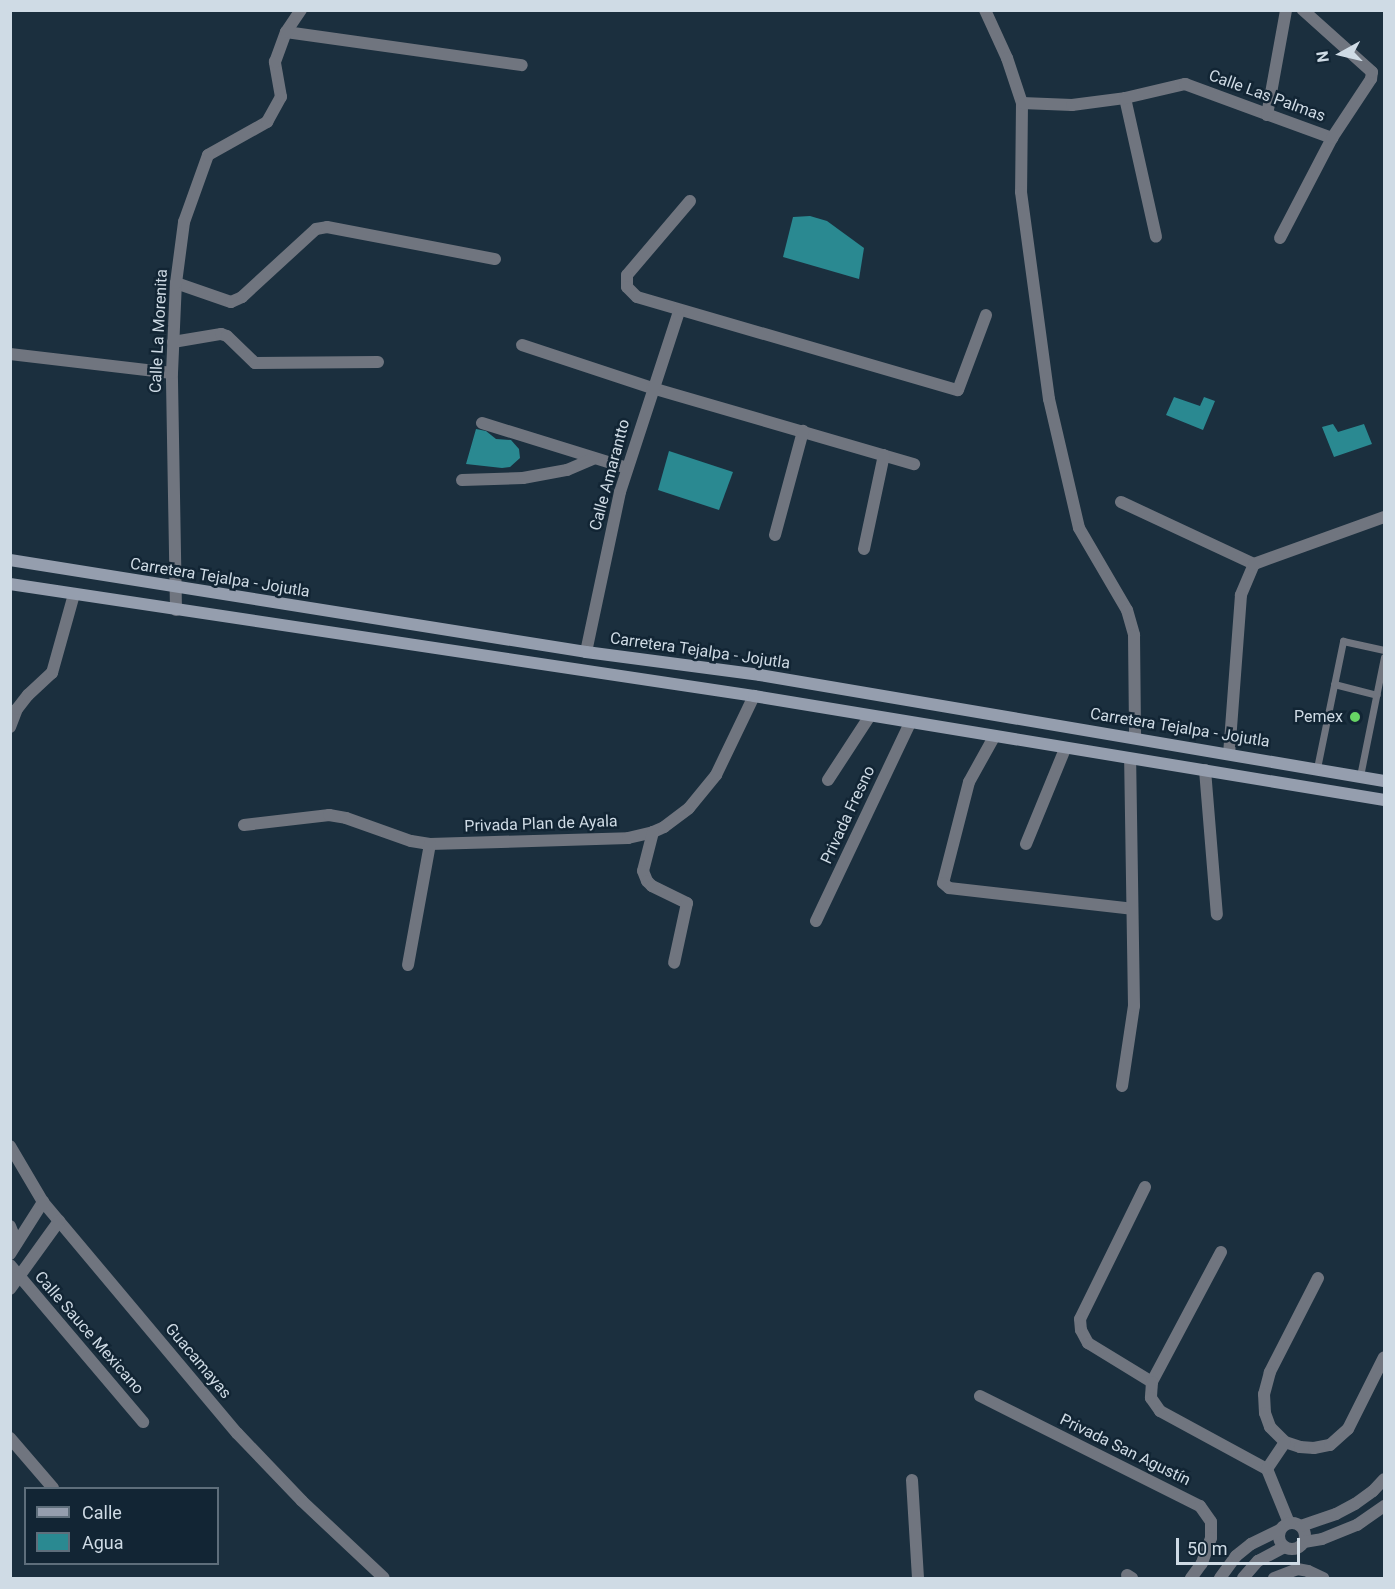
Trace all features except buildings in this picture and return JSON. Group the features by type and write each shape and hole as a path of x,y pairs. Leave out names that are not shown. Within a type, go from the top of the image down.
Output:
{"main road":[{"name":"Carretera Tejalpa - Jojutla","path":"10,560 586,652 760,675 1384,781"},
{"path":"10,584 754,696 869,717 1384,800"},
{"path":"887,719 891,697"}],"street":[{"path":"301,10 286,32 522,65"},
{"path":"985,10 1007,58 1022,103 1021,192 1049,399 1079,528 1127,610 1134,635 1135,738"},
{"path":"1267,115 1286,10"},
{"name":"Calle Las Palmas","path":"1022,103 1072,105 1125,98 1185,84 1332,138 1371,79 1372,72 1303,10"},
{"name":"Calle La Morenita","path":"176,610 172,373 176,283 184,222 208,155 267,122 281,97 275,62 286,32"},
{"path":"1125,98 1156,237"},
{"path":"1280,238 1332,138"},
{"path":"690,201 627,274 627,287 637,297 958,390 986,315"},
{"path":"176,283 231,302 242,297 316,229 327,227 495,260"},
{"name":"Calle Amarantto","path":"586,652 620,492 652,388 679,311"},
{"path":"173,342 221,334 227,336 255,363 378,362"},
{"path":"522,345 652,388 914,464"},
{"path":"10,354 172,373"},
{"path":"482,423 627,468"},
{"path":"775,535 803,431"},
{"path":"864,549 884,455"},
{"path":"462,480 524,478 567,470 593,459"},
{"path":"1121,502 1254,564 1384,517"},
{"path":"1229,754 1241,594 1254,564"},
{"path":"10,727 17,709 28,695 52,673 74,594"},
{"name":"Privada Plan de Ayala","path":"244,825 329,815 346,818 411,841 430,844 628,838 652,832 664,827 689,808 716,775 754,696"},
{"path":"828,780 869,717"},
{"name":"Privada Fresno","path":"816,921 910,723"},
{"path":"994,737 969,782 943,883 949,888 1132,909"},
{"path":"1026,844 1065,749"},
{"path":"1122,1086 1134,1006 1130,759"},
{"path":"1205,770 1216,915"},
{"path":"652,832 643,871 647,881 652,886 687,903 674,963"},
{"path":"408,965 430,844"},
{"name":"Guacamayas","path":"10,1146 43,1202 237,1434 302,1501 384,1578"},
{"path":"1145,1188 1080,1319 1081,1330 1088,1343 1152,1382"},
{"path":"14,1249 43,1202"},
{"path":"10,1289 59,1221"},
{"path":"10,1226 14,1249"},
{"path":"1221,1252 1152,1382 1151,1398 1160,1411 1267,1469 1290,1526 1305,1533 1304,1542"},
{"name":"Calle Sauce Mexicano","path":"10,1265 143,1422"},
{"path":"1318,1278 1270,1372 1264,1394 1265,1413 1270,1427 1285,1442 1314,1448 1330,1445 1348,1429 1384,1357"},
{"name":"Privada San Agustín","path":"980,1396 1200,1506 1211,1522 1210,1538 1202,1563 1191,1578"},
{"path":"10,1438 52,1487"},
{"path":"1267,1469 1285,1442"},
{"path":"1202,1563 1221,1578 1236,1556 1251,1544 1290,1526 1336,1514 1374,1491 1384,1479"},
{"path":"912,1480 918,1578"},
{"path":"1290,1526 1279,1539 1284,1547 1293,1550 1304,1542 1322,1539 1357,1525 1384,1506"},
{"path":"1243,1578 1258,1561 1284,1547"},
{"path":"1274,1578 1297,1569 1323,1578"}],"lane":[{"path":"1317,768 1343,641 1384,650"},
{"path":"1360,776 1384,657"},
{"path":"1334,684 1377,695"}],"water":[{"path":"810,216 827,221 864,248 859,279 783,257 793,217"},
{"path":"1174,397 1200,406 1204,397 1215,401 1203,430 1166,415"},
{"path":"1333,424 1338,432 1364,424 1372,444 1334,457 1322,427"},
{"path":"476,429 486,431 496,439 511,440 519,449 520,458 510,467 502,468 466,464"},
{"path":"669,451 733,472 719,510 658,490"}],"place":[{"name":"Pemex","path":"1355,717"}]}
